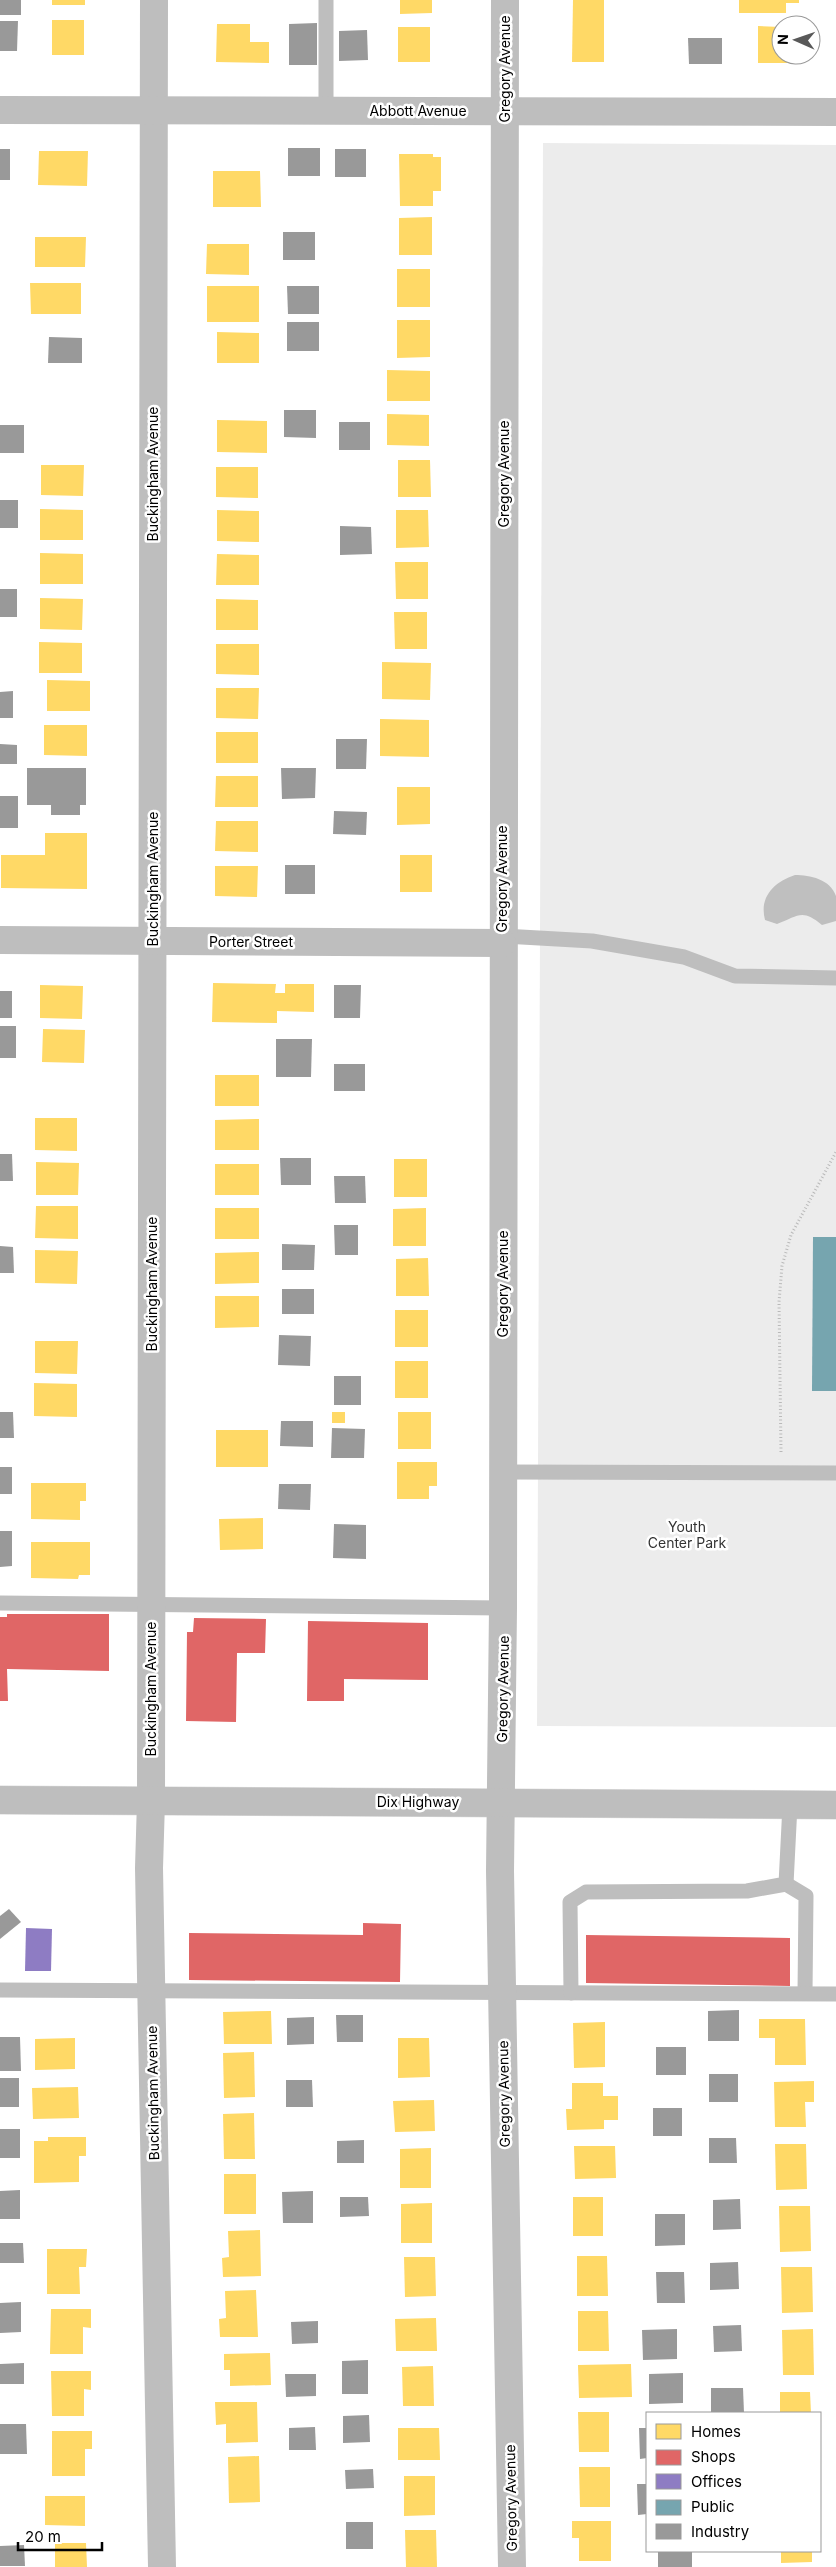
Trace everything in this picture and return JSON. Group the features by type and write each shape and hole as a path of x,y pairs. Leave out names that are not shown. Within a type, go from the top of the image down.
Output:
{"street":[{"name":"Buckingham Avenue","path":"154,0 152,1605 149,1868 162,2567"},
{"name":"Gregory Avenue","path":"505,0 502,939 502,1992 512,2567"},
{"name":"Abbott Avenue","path":"0,110 836,112"},
{"name":"Porter Street","path":"0,940 502,939"},
{"name":"Dix Highway","path":"0,1800 836,1806"}],"lane":[{"path":"326,0 326,111"},
{"path":"502,939 592,941 684,957 736,976 836,978"},
{"path":"503,1472 836,1473"},
{"path":"0,1603 503,1608"},
{"path":"786,1884 790,1805"},
{"path":"571,1992 570,1902 586,1892 748,1891 786,1884 806,1896 805,1994"},
{"path":"0,1990 836,1994"}],"path":[{"path":"782,1473 779,1302 782,1266 791,1235 836,1152"}],"green space":[{"name":"Youth Center Park","path":"543,143 836,145 836,1727 537,1726"}],"shaded area":[{"path":"795,875 819,879 833,890 836,896 836,921 822,925 805,915 795,916 777,924 765,920 764,904 770,892 775,886"}],"building: Homes":[{"path":"52,0 85,0 85,5 52,5"},
{"path":"400,0 432,0 432,13 400,14"},
{"path":"573,0 604,0 604,62 572,62"},
{"path":"739,0 799,0 799,3 786,3 786,13 739,13"},
{"path":"52,20 84,20 84,55 52,55"},
{"path":"217,24 250,24 250,42 269,42 269,63 216,62"},
{"path":"758,26 771,27 771,63 758,63"},
{"path":"398,27 430,27 430,62 398,62"},
{"path":"39,151 88,151 87,186 38,185"},
{"path":"399,154 433,154 433,157 441,157 441,191 433,191 433,206 400,206"},
{"path":"213,171 260,171 261,207 213,207"},
{"path":"432,217 432,255 399,255 399,218"},
{"path":"35,237 86,237 85,267 35,267"},
{"path":"207,244 249,244 249,275 206,274"},
{"path":"397,269 430,269 430,307 397,307"},
{"path":"30,283 81,283 81,314 31,314"},
{"path":"207,286 259,286 259,322 207,322"},
{"path":"397,320 430,320 430,357 397,358"},
{"path":"217,332 259,333 259,363 217,363"},
{"path":"387,370 430,371 430,401 387,401"},
{"path":"387,414 429,415 429,446 387,445"},
{"path":"217,420 267,421 267,453 217,452"},
{"path":"398,460 430,460 431,497 398,497"},
{"path":"41,465 84,465 83,496 41,495"},
{"path":"216,467 258,467 258,498 216,497"},
{"path":"40,509 83,510 83,540 40,540"},
{"path":"217,510 259,511 259,542 217,541"},
{"path":"396,510 428,510 429,547 396,548"},
{"path":"40,553 83,554 83,584 40,584"},
{"path":"217,554 259,555 259,585 216,585"},
{"path":"395,562 428,562 428,599 396,599"},
{"path":"40,598 83,599 82,630 40,629"},
{"path":"216,599 258,600 258,630 216,630"},
{"path":"394,612 427,612 427,649 395,649"},
{"path":"39,642 82,643 82,673 39,673"},
{"path":"216,644 259,644 259,675 216,674"},
{"path":"382,662 431,663 430,700 382,699"},
{"path":"47,680 90,681 90,711 47,711"},
{"path":"216,688 259,688 258,719 216,718"},
{"path":"380,719 429,720 429,757 380,756"},
{"path":"44,725 87,725 87,756 44,755"},
{"path":"216,732 258,732 258,763 216,763"},
{"path":"216,776 258,776 258,807 215,807"},
{"path":"397,787 430,787 430,824 397,825"},
{"path":"216,821 258,821 258,852 215,851"},
{"path":"45,833 87,833 87,889 1,888 1,855 45,855"},
{"path":"400,855 432,855 432,892 400,892"},
{"path":"215,866 258,866 257,897 215,896"},
{"path":"213,983 276,984 275,993 285,993 285,984 314,984 314,1012 277,1011 277,1023 212,1022"},
{"path":"40,985 83,986 82,1019 40,1018"},
{"path":"43,1029 85,1030 84,1063 42,1062"},
{"path":"215,1075 259,1075 259,1106 215,1106"},
{"path":"35,1118 77,1118 77,1151 35,1150"},
{"path":"259,1119 259,1150 215,1150 215,1120"},
{"path":"394,1159 427,1159 427,1197 394,1197"},
{"path":"36,1162 79,1163 78,1195 36,1195"},
{"path":"215,1164 259,1164 259,1195 215,1195"},
{"path":"36,1206 78,1206 78,1239 35,1238"},
{"path":"215,1208 259,1208 259,1239 215,1239"},
{"path":"426,1208 426,1246 393,1246 393,1209"},
{"path":"35,1250 78,1251 77,1284 35,1283"},
{"path":"259,1252 259,1283 215,1284 215,1253"},
{"path":"428,1258 429,1296 396,1296 396,1259"},
{"path":"215,1296 259,1296 259,1327 215,1328"},
{"path":"395,1310 428,1310 428,1347 395,1347"},
{"path":"35,1341 78,1341 77,1374 35,1373"},
{"path":"395,1361 428,1361 428,1398 395,1398"},
{"path":"34,1383 77,1384 77,1417 34,1416"},
{"path":"332,1412 345,1412 345,1423 332,1423"},
{"path":"398,1412 431,1412 431,1449 398,1449"},
{"path":"216,1430 268,1430 268,1467 216,1467"},
{"path":"397,1462 437,1462 437,1486 429,1486 429,1499 397,1499"},
{"path":"31,1483 86,1483 86,1501 80,1501 80,1520 31,1519"},
{"path":"263,1518 263,1549 220,1550 219,1519"},
{"path":"31,1542 90,1542 90,1575 79,1575 78,1579 31,1578"},
{"path":"271,2011 272,2044 224,2044 223,2012"},
{"path":"759,2019 805,2019 806,2065 775,2065 775,2038 759,2038"},
{"path":"605,2022 605,2067 574,2068 573,2023"},
{"path":"75,2038 75,2069 35,2070 35,2039"},
{"path":"398,2038 429,2038 430,2077 398,2078"},
{"path":"254,2052 255,2097 224,2098 223,2053"},
{"path":"814,2081 814,2102 805,2102 806,2127 775,2127 774,2082"},
{"path":"572,2083 603,2083 603,2096 618,2096 618,2120 604,2120 604,2129 567,2130 566,2109 572,2109"},
{"path":"78,2087 79,2118 33,2119 32,2088"},
{"path":"434,2100 435,2131 395,2132 393,2101"},
{"path":"254,2113 255,2159 224,2159 223,2114"},
{"path":"48,2137 86,2137 86,2156 79,2156 79,2182 34,2183 34,2141 48,2141"},
{"path":"775,2144 806,2144 807,2189 776,2190"},
{"path":"574,2146 615,2146 616,2178 575,2179"},
{"path":"431,2148 431,2188 400,2188 400,2149"},
{"path":"224,2174 256,2174 256,2214 224,2214"},
{"path":"573,2197 603,2197 603,2236 573,2236"},
{"path":"432,2203 432,2243 401,2243 401,2204"},
{"path":"779,2206 810,2206 811,2251 780,2252"},
{"path":"260,2230 261,2276 223,2277 222,2258 229,2257 228,2231"},
{"path":"47,2249 87,2249 86,2267 79,2267 80,2294 47,2294"},
{"path":"577,2256 607,2256 608,2296 577,2296"},
{"path":"404,2257 435,2257 436,2296 405,2297"},
{"path":"781,2267 812,2267 813,2312 782,2313"},
{"path":"256,2290 258,2337 220,2337 219,2319 226,2318 225,2291"},
{"path":"51,2309 91,2309 91,2328 83,2327 83,2354 50,2354"},
{"path":"578,2311 608,2311 609,2351 578,2351"},
{"path":"436,2318 437,2351 396,2351 395,2319"},
{"path":"813,2329 814,2375 783,2375 782,2330"},
{"path":"270,2353 271,2385 230,2386 230,2370 224,2370 224,2354"},
{"path":"631,2364 632,2397 579,2398 578,2365"},
{"path":"433,2366 434,2406 403,2406 402,2367"},
{"path":"51,2371 91,2371 91,2390 84,2389 84,2416 52,2416"},
{"path":"780,2392 810,2392 811,2412 780,2412"},
{"path":"215,2402 257,2402 258,2442 226,2443 226,2424 216,2425"},
{"path":"578,2412 609,2412 609,2452 579,2452"},
{"path":"398,2428 439,2428 440,2460 398,2460"},
{"path":"52,2431 92,2431 92,2449 85,2449 85,2476 52,2476"},
{"path":"259,2456 260,2502 229,2503 228,2457"},
{"path":"579,2467 610,2467 610,2507 580,2507"},
{"path":"404,2476 435,2476 435,2515 404,2516"},
{"path":"45,2496 85,2496 85,2526 45,2525"},
{"path":"572,2521 611,2521 611,2561 579,2561 579,2538 572,2538"},
{"path":"405,2530 436,2530 437,2567 406,2567"},
{"path":"55,2543 86,2543 87,2567 55,2567"},
{"path":"781,2552 812,2552 812,2562 781,2563"}],"building: Shops":[{"path":"7,1614 109,1614 109,1671 7,1669 8,1701 0,1701 0,1617 7,1617"},
{"path":"194,1618 266,1619 265,1653 237,1653 236,1722 186,1721 187,1632 193,1632"},
{"path":"308,1621 428,1623 428,1680 344,1679 344,1701 307,1701"},
{"path":"363,1923 401,1924 400,1982 189,1980 189,1933 363,1935"},
{"path":"586,1935 790,1938 790,1986 586,1983"}],"building: Offices":[{"path":"26,1928 52,1929 51,1971 25,1971"}],"building: Public":[{"path":"813,1237 836,1237 836,1391 812,1391"}],"building: Industry":[{"path":"0,0 21,0 21,15 0,15"},
{"path":"0,21 18,21 17,51 0,51"},
{"path":"317,23 317,65 289,65 289,24"},
{"path":"367,30 368,60 339,61 339,31"},
{"path":"688,38 722,38 722,64 689,64"},
{"path":"288,148 320,148 320,176 288,176"},
{"path":"0,149 10,149 10,180 0,180"},
{"path":"335,149 366,149 366,177 335,177"},
{"path":"283,232 315,232 315,260 283,260"},
{"path":"287,286 319,286 319,314 288,314"},
{"path":"287,322 319,322 319,351 287,351"},
{"path":"49,337 82,338 82,363 48,363"},
{"path":"284,410 316,410 316,438 284,437"},
{"path":"339,422 370,422 370,450 339,450"},
{"path":"0,425 24,425 24,453 0,453"},
{"path":"0,500 18,500 18,528 0,528"},
{"path":"340,526 371,527 372,554 340,555"},
{"path":"0,589 17,589 17,617 0,617"},
{"path":"13,691 13,718 0,718 0,692"},
{"path":"336,739 367,739 366,769 336,769"},
{"path":"0,744 17,745 17,764 0,764"},
{"path":"27,768 86,768 86,805 80,805 80,815 51,815 51,805 27,805"},
{"path":"281,768 316,768 315,798 282,799"},
{"path":"0,796 18,796 18,828 0,828"},
{"path":"334,811 367,812 366,835 333,834"},
{"path":"285,865 315,865 315,894 285,894"},
{"path":"334,985 361,985 360,1018 334,1018"},
{"path":"0,991 12,991 12,1018 0,1018"},
{"path":"0,1026 16,1026 16,1058 0,1058"},
{"path":"276,1039 312,1039 311,1077 276,1077"},
{"path":"334,1064 365,1064 365,1091 334,1091"},
{"path":"0,1154 12,1154 13,1181 0,1181"},
{"path":"280,1158 311,1158 311,1185 281,1185"},
{"path":"334,1176 365,1176 366,1203 335,1203"},
{"path":"334,1225 358,1225 358,1255 335,1255"},
{"path":"282,1244 315,1245 314,1270 282,1270"},
{"path":"0,1246 13,1247 14,1273 0,1273"},
{"path":"282,1289 314,1289 314,1314 282,1314"},
{"path":"279,1335 311,1336 310,1366 278,1365"},
{"path":"334,1376 361,1376 361,1405 334,1405"},
{"path":"0,1412 13,1412 14,1438 0,1438"},
{"path":"281,1421 313,1421 313,1447 280,1446"},
{"path":"332,1428 365,1429 364,1458 331,1458"},
{"path":"0,1467 12,1467 12,1494 0,1494"},
{"path":"279,1484 311,1484 310,1510 278,1509"},
{"path":"334,1524 366,1525 366,1559 333,1558"},
{"path":"0,1531 12,1531 12,1566 0,1567"},
{"path":"9,1909 21,1922 0,1939 0,1916"},
{"path":"739,2010 739,2041 708,2041 708,2011"},
{"path":"336,2015 363,2015 363,2042 337,2042"},
{"path":"314,2017 314,2044 287,2045 287,2018"},
{"path":"0,2037 20,2037 21,2071 0,2071"},
{"path":"656,2047 686,2047 686,2075 656,2075"},
{"path":"709,2074 738,2074 738,2102 709,2102"},
{"path":"0,2078 19,2078 19,2107 0,2107"},
{"path":"286,2080 312,2080 313,2107 286,2107"},
{"path":"653,2108 682,2108 682,2136 653,2136"},
{"path":"0,2129 20,2129 20,2158 0,2158"},
{"path":"709,2138 736,2138 737,2163 709,2163"},
{"path":"364,2140 364,2163 337,2163 337,2141"},
{"path":"20,2190 20,2219 0,2219 0,2191"},
{"path":"313,2191 313,2223 283,2223 282,2192"},
{"path":"340,2197 368,2197 369,2216 340,2217"},
{"path":"740,2199 741,2229 713,2230 713,2200"},
{"path":"655,2214 685,2214 685,2245 655,2246"},
{"path":"0,2243 23,2243 24,2263 0,2263"},
{"path":"738,2262 739,2289 710,2290 710,2263"},
{"path":"656,2272 684,2272 685,2303 657,2303"},
{"path":"21,2302 21,2332 0,2333 0,2303"},
{"path":"318,2321 318,2343 292,2344 291,2322"},
{"path":"741,2325 742,2351 714,2352 713,2326"},
{"path":"677,2329 677,2359 643,2360 642,2330"},
{"path":"368,2360 368,2394 342,2394 342,2361"},
{"path":"24,2363 24,2384 0,2384 0,2364"},
{"path":"683,2373 683,2403 649,2404 649,2374"},
{"path":"285,2374 316,2374 316,2396 286,2397"},
{"path":"711,2388 743,2388 744,2412 711,2412"},
{"path":"369,2415 370,2442 343,2443 343,2416"},
{"path":"0,2424 26,2424 27,2454 0,2454"},
{"path":"315,2427 316,2450 289,2450 289,2428"},
{"path":"639,2428 646,2428 646,2458 640,2459"},
{"path":"373,2469 374,2488 346,2489 345,2470"},
{"path":"637,2484 646,2484 646,2514 638,2515"},
{"path":"346,2522 373,2522 373,2549 346,2549"},
{"path":"24,2545 25,2566 0,2566 0,2546"},
{"path":"658,2552 692,2552 692,2567 658,2567"}]}
